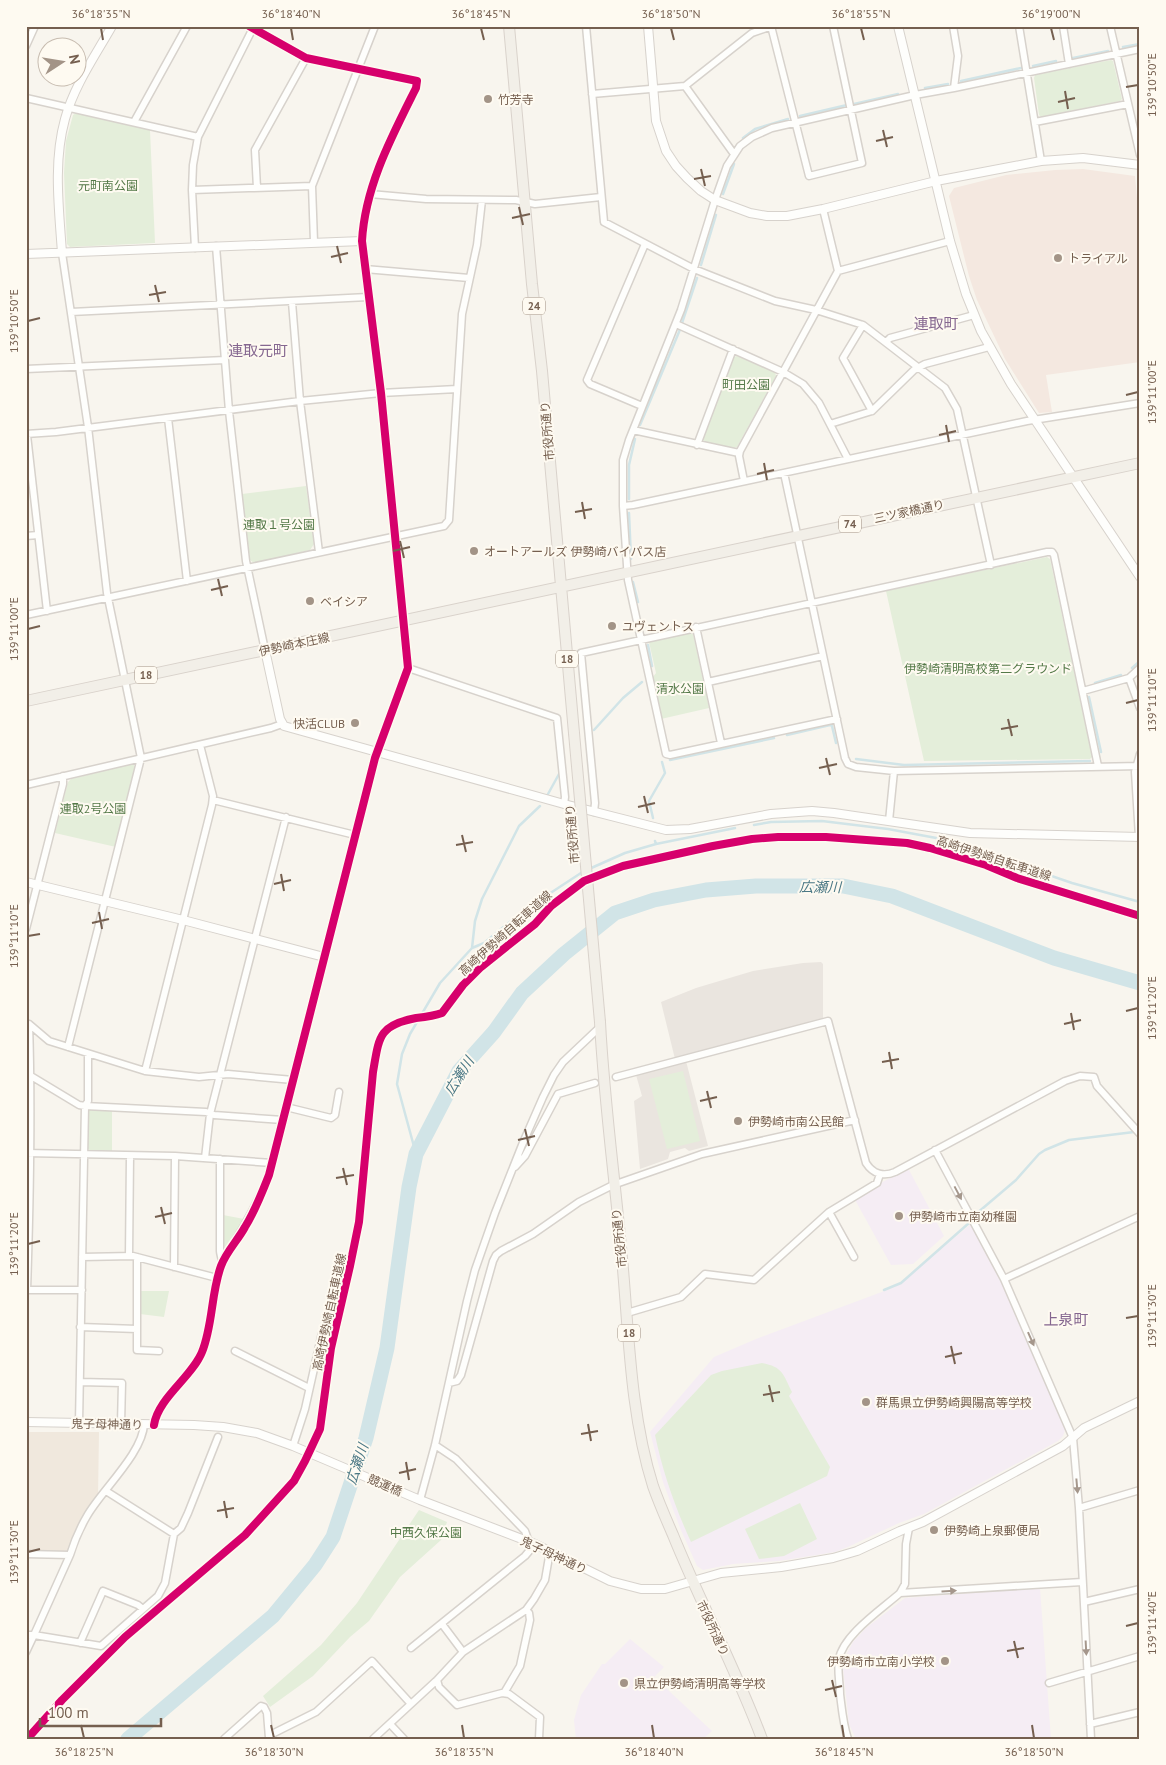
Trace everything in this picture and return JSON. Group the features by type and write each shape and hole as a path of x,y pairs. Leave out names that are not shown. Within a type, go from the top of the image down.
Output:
{"main road":[{"name":"市役所通り","path":"509,26 532,284 542,371 600,1027 610,1077 613,1185 637,1419 647,1465 659,1503 762,1739"},
{"name":"三ツ家橋通り","path":"561,585 1140,463"},
{"name":"伊勢崎本庄線","path":"26,701 561,585"}],"street":[{"path":"26,46 35,26"},
{"path":"68,1047 141,758 108,598 88,427 62,253 58,165 60,139 68,108 112,26"},
{"path":"134,122 187,26"},
{"path":"314,242 312,186 375,26"},
{"path":"586,26 604,222 694,268 775,301 816,310 864,325 950,394 957,409 963,434 991,565"},
{"path":"648,26 656,121 666,151 686,178 714,200 750,213 768,216 787,216 936,181 1041,161 1083,158 1140,165"},
{"path":"592,94 685,86 752,33 771,26 809,176 862,163 832,26"},
{"path":"898,26 950,241 974,315 989,347 1034,419 1140,577"},
{"path":"953,26 958,56 954,88"},
{"path":"1019,26 1041,161"},
{"path":"1063,26 1069,64"},
{"path":"1110,26 1128,104 1136,121 1140,155"},
{"path":"154,1425 157,1415 171,1394 192,1370 202,1352 222,1262 256,1208 272,1163 377,752 408,668 362,240 363,222 370,194 386,149 416,88 417,81 306,58 252,27 198,137 193,165 192,190 195,248"},
{"path":"837,719 666,754 626,572 623,460 642,406 676,324 714,200 727,166 734,154 752,137 772,128 915,95 1140,50"},
{"path":"257,188 255,150 306,58"},
{"path":"685,86 734,154"},
{"path":"26,98 198,137"},
{"path":"1035,122 1128,104"},
{"path":"192,190 312,186"},
{"path":"370,194 426,199 516,200 544,203 601,198"},
{"path":"26,616 394,535 444,526 449,520 462,314 468,278 477,245 482,200"},
{"path":"744,481 739,453 838,271 823,209"},
{"path":"26,254 362,240"},
{"path":"838,271 950,241"},
{"path":"642,406 590,384 587,380 645,244"},
{"path":"216,246 224,360 247,568 284,726 650,827 673,830 690,829 756,816 798,812 834,813 970,833 1140,838 1135,772 1140,754"},
{"path":"365,269 468,278"},
{"path":"70,312 368,297"},
{"path":"292,302 300,401 319,552"},
{"path":"886,342 890,338 974,315"},
{"path":"676,324 799,381 810,390 819,403 848,459"},
{"path":"864,325 843,358 872,411"},
{"path":"830,424 872,411 918,367 989,347"},
{"path":"697,444 733,349"},
{"path":"26,369 224,360"},
{"path":"47,611 27,435 300,401 457,389"},
{"path":"623,506 1034,419 1140,403"},
{"path":"168,418 187,581"},
{"path":"633,430 739,453"},
{"path":"784,473 845,758 848,764 894,771 1138,766"},
{"path":"26,536 38,535"},
{"path":"594,812 581,653 1052,552 1098,766"},
{"path":"696,628 721,743"},
{"path":"708,682 823,656"},
{"path":"408,668 557,718 566,797 564,804"},
{"path":"1083,691 1129,678 1140,668"},
{"path":"1129,678 1140,708"},
{"path":"26,785 282,724"},
{"path":"145,1071 213,800 200,745"},
{"path":"889,821 894,771"},
{"path":"26,929 63,784 63,776"},
{"path":"213,800 355,835"},
{"path":"206,1158 210,1114 286,817"},
{"path":"26,882 183,920 324,958"},
{"path":"610,1077 828,1021 866,1163 873,1171 880,1174 890,1174 1065,1081 1080,1076 1094,1077 1097,1086 1140,1134"},
{"path":"27,1023 50,1042 145,1071 199,1077 238,1075 293,1080"},
{"path":"27,1023 27,1290 82,1290"},
{"path":"416,1498 435,1445 459,1330 475,1270 512,1170 554,1075 563,1062 600,1027"},
{"path":"79,1423 85,1106 88,1101 88,1054"},
{"path":"28,1074 85,1106 283,1120"},
{"path":"512,1170 525,1156 558,1094 595,1083"},
{"path":"286,1107 331,1118 335,1115 339,1092"},
{"path":"449,1382 457,1381 460,1375 496,1254 533,1234 579,1202 613,1185 702,1154 855,1120"},
{"path":"935,1150 1004,1279 1073,1438 1079,1508 1091,1739"},
{"path":"28,1153 175,1156 272,1163"},
{"path":"129,1256 130,1156"},
{"path":"174,1266 175,1156"},
{"path":"220,1159 220,1251 222,1262"},
{"path":"627,1313 682,1297 705,1274 754,1280 829,1212 877,1183 880,1174"},
{"path":"829,1212 854,1257"},
{"path":"1004,1279 1140,1216"},
{"path":"82,1257 137,1257 218,1278"},
{"path":"137,1257 137,1350 160,1351"},
{"path":"80,1327 137,1329"},
{"path":"293,1446 305,1409 322,1333"},
{"path":"235,1351 309,1388"},
{"path":"80,1382 122,1383 121,1424"},
{"name":"鬼子母神通り","path":"416,1498 532,1543 610,1581 627,1587 658,1590 721,1573 781,1567 833,1558 857,1551 924,1522 1063,1446 1084,1428 1140,1402"},
{"name":"鬼子母神通り","path":"26,1422 144,1424 245,1430 303,1450"},
{"path":"26,1652 87,1515 121,1471 143,1435 144,1424"},
{"path":"26,1635 101,1646 158,1596 165,1583 174,1534 181,1528 218,1437"},
{"path":"411,1648 525,1556 532,1543 525,1531 466,1469 452,1456 435,1445"},
{"name":"競運橋","path":"303,1450 416,1498"},
{"path":"106,1490 174,1534"},
{"path":"1079,1508 1140,1490"},
{"path":"848,1739 842,1720 838,1668 839,1657 845,1644 868,1620 900,1593 905,1584 906,1544 909,1528"},
{"path":"374,1739 437,1680 463,1652 526,1610 545,1580 550,1551"},
{"path":"26,1554 70,1556"},
{"path":"900,1593 1082,1582"},
{"path":"1084,1602 1140,1589"},
{"path":"80,1642 103,1591 138,1605 143,1609"},
{"path":"504,1693 520,1666 530,1620 526,1610"},
{"path":"442,1624 463,1652"},
{"path":"1049,1683 1140,1656"},
{"path":"224,1739 261,1706 266,1709 269,1737 316,1712 372,1661 411,1704"},
{"path":"437,1680 439,1687 457,1705 504,1693 509,1694 540,1718 539,1739"},
{"path":"1090,1724 1140,1712"},
{"path":"390,1724 404,1739"}],"shaded area":[{"path":"1083,169 1135,176 1140,230 1140,362 1046,375 1052,412 1039,413 1005,359 977,300 949,196 954,188 1006,175"},
{"path":"821,962 823,964 823,1020 675,1059 661,1002 696,988 753,971"},
{"path":"686,1061 708,1146 689,1151 685,1148 670,1152 668,1159 640,1169 634,1101 642,1096 636,1075"},
{"name":"伊勢崎市立南幼稚園","path":"908,1168 944,1236 913,1264 891,1265 854,1198"},
{"name":"群馬県立伊勢崎興陽高等学校","path":"971,1224 1000,1279 1065,1424 1063,1436 1058,1441 924,1514 899,1523 835,1552 779,1561 733,1564 703,1570 697,1566 680,1528 663,1482 650,1432 714,1357 756,1339 895,1287"},
{"path":"26,1432 99,1432 98,1497 84,1515 68,1552 26,1551"},
{"name":"伊勢崎市立南小学校","path":"1040,1588 1051,1739 856,1739 849,1724 843,1668 846,1655 853,1642 866,1628 905,1598"},
{"name":"県立伊勢崎清明高等学校","path":"630,1639 664,1667 654,1677 712,1731 703,1739 576,1739 574,1720 581,1695 602,1664 605,1664"}],"green space":[{"path":"1113,61 1122,99 1120,101 1041,117 1039,115 1035,75"},
{"name":"元町南公園","path":"76,113 150,130 155,243 70,247 67,244 64,173 66,141 73,115"},
{"name":"町田公園","path":"737,356 775,372 776,376 737,447 733,448 704,442 703,439 733,357"},
{"name":"連取１号公園","path":"306,486 314,544 310,550 254,563 250,560 242,494"},
{"name":"伊勢崎清明高校第二グラウンド","path":"1047,557 1050,559 1092,757 1090,759 924,761 886,591"},
{"name":"清水公園","path":"690,633 693,634 709,708 661,719 653,677 656,673 649,642"},
{"name":"連取2号公園","path":"133,764 136,768 116,847 55,833 68,782 71,779"},
{"path":"683,1071 700,1141 667,1149 649,1079"},
{"path":"92,1109 112,1110 112,1151 91,1151 88,1149 88,1111"},
{"path":"223,1215 244,1219 224,1252 223,1248"},
{"path":"140,1291 169,1291 164,1317 140,1314"},
{"path":"762,1363 782,1372 792,1392 789,1396 830,1467 827,1476 691,1542 670,1490 655,1435 711,1375"},
{"path":"800,1503 817,1539 784,1556 759,1559 745,1529"},
{"name":"中西久保公園","path":"419,1510 447,1522 441,1540 400,1577 369,1621 350,1637 313,1676 270,1707 263,1696 321,1645 357,1603"}],"waterway":[{"path":"1123,47 1140,44"},
{"path":"1073,58 1108,51"},
{"path":"1033,66 1056,61"},
{"path":"961,81 1021,68"},
{"path":"925,88 948,84"},
{"path":"854,104 898,94"},
{"path":"800,116 847,105"},
{"path":"743,138 755,129 788,119"},
{"path":"723,194 734,164"},
{"path":"701,265 716,215"},
{"path":"640,425 679,332 697,278"},
{"path":"629,499 629,465 635,439"},
{"path":"629,513 631,559"},
{"path":"633,582 638,602"},
{"path":"648,645 652,666"},
{"path":"1132,668 1140,661"},
{"path":"1095,683 1121,675"},
{"path":"594,730 623,698 642,682"},
{"path":"1089,697 1101,752"},
{"path":"787,735 830,725 832,726 836,743"},
{"path":"670,760 774,738"},
{"path":"856,759 904,765 1090,761"},
{"path":"653,818 649,801 665,773 662,762"},
{"path":"548,794 559,774"},
{"path":"416,1154 397,1084 402,1054 410,1034 440,983 472,948 475,921 482,899 519,826 540,806"},
{"path":"754,825 771,822 822,821 888,829 947,840 1072,883 1140,902"},
{"path":"656,844 735,828"},
{"path":"589,869 625,853 656,844 655,841"},
{"path":"472,948 484,943 523,911 584,871"},
{"name":"広瀬川","path":"128,1739 273,1616 315,1565 333,1537 366,1438 387,1348 409,1187 416,1154 459,1071 494,1032 522,993 564,954 615,913 654,900 706,890 756,886 843,886 892,896 1054,958 1140,983"},
{"path":"976,1214 1016,1180 1039,1154 1045,1150 1069,1140 1134,1132"},
{"path":"884,1290 901,1283 969,1223"}],"cycle path":[{"path":"154,1425 162,1406 191,1370 202,1352 206,1342 215,1287 221,1266 252,1215 269,1175 375,758 408,668 381,393 362,241 364,221 374,181 389,143 416,88 417,81 306,58 249,26"},
{"name":"高崎伊勢崎自転車道線","path":"27,1739 62,1700 125,1637 245,1535 294,1481 305,1461 320,1429 331,1348 359,1222 373,1072 382,1035 387,1029 403,1021 442,1013 463,985 481,967 535,924 551,906 584,881 623,866 713,846 752,839 826,837 907,843 930,848 986,865 1017,878 1140,916"}],"place":[{"name":"竹芳寺","path":"488,99"},
{"name":"トライアル","path":"1058,258"},
{"name":"オートアールズ 伊勢崎バイパス店","path":"474,551"},
{"name":"ベイシア","path":"310,601"},
{"name":"ユヴェントス","path":"612,626"},
{"name":"快活CLUB","path":"355,723"},
{"name":"伊勢崎市南公民館","path":"738,1121"},
{"name":"伊勢崎市立南幼稚園","path":"899,1216"},
{"name":"群馬県立伊勢崎興陽高等学校","path":"866,1402"},
{"name":"伊勢崎上泉郵便局","path":"934,1530"},
{"name":"伊勢崎市立南小学校","path":"945,1661"},
{"name":"県立伊勢崎清明高等学校","path":"624,1683"}],"district":[{"name":"連取町","path":"936,323"},
{"name":"連取元町","path":"258,350"},
{"name":"上泉町","path":"1066,1319"}]}
